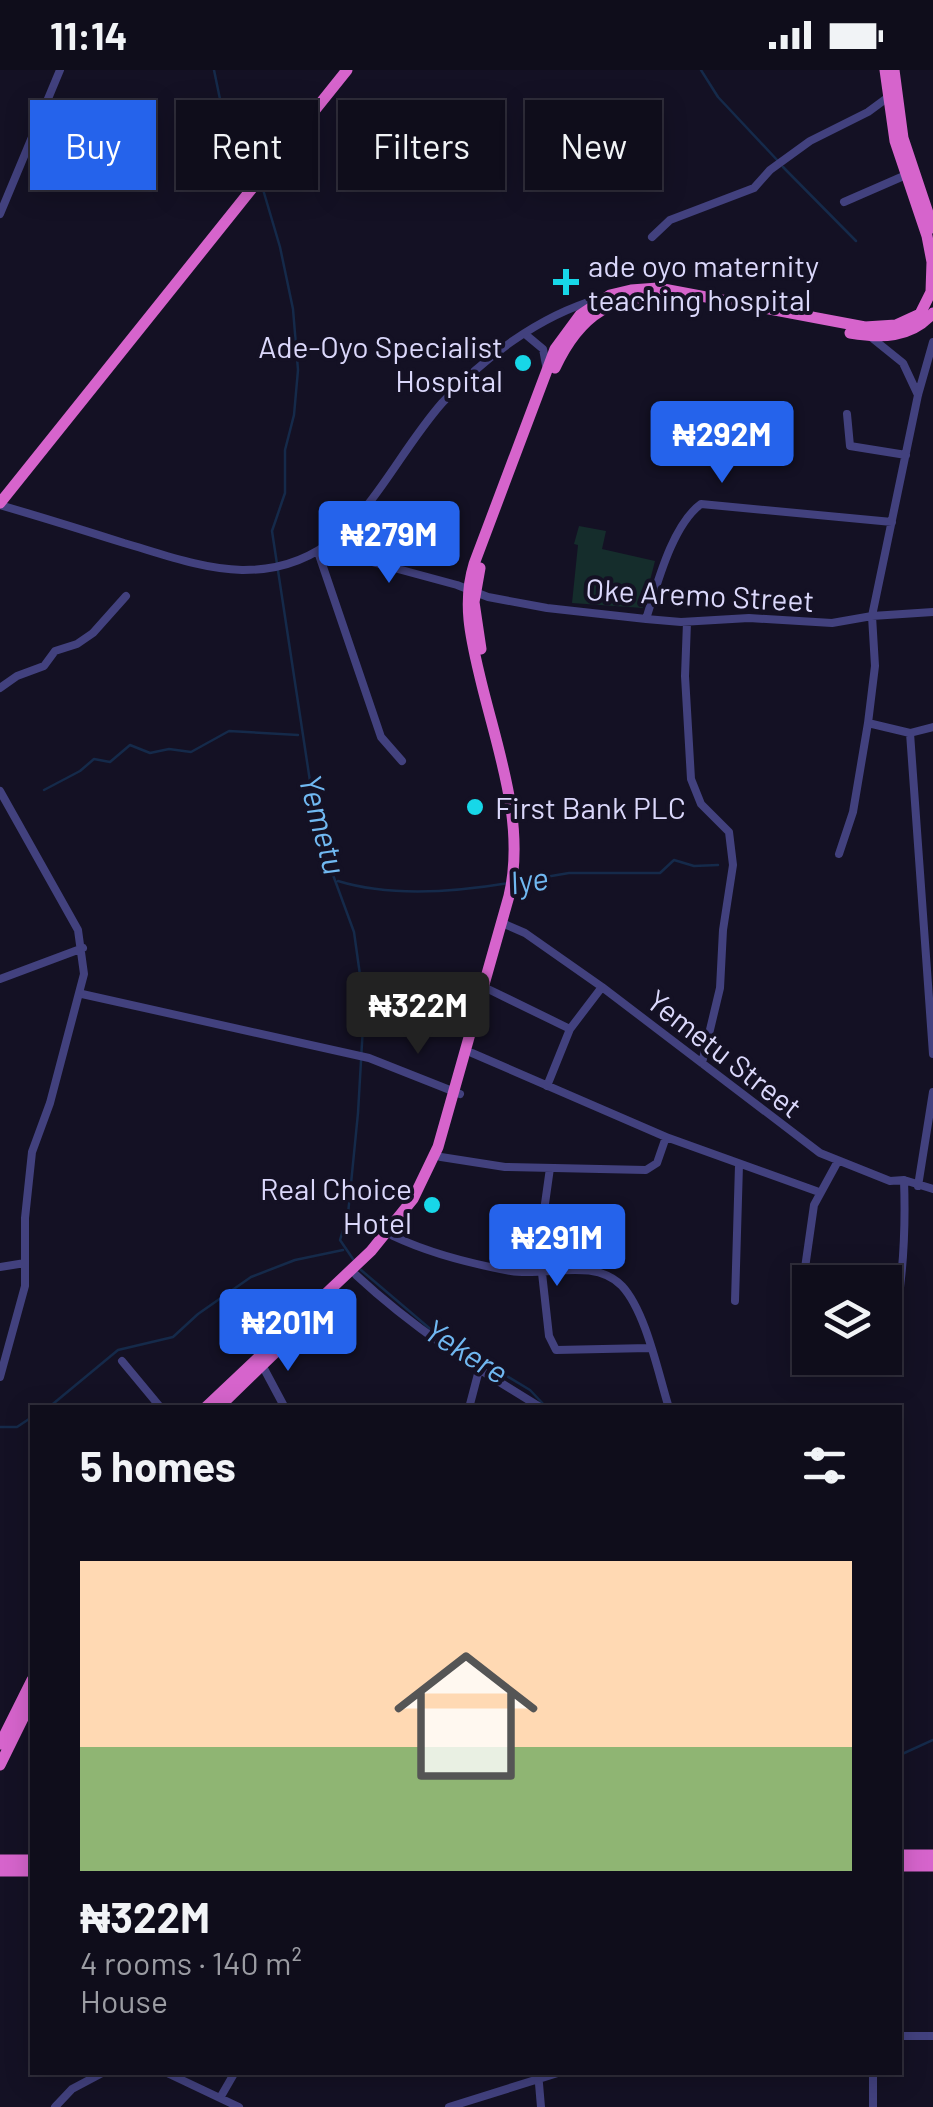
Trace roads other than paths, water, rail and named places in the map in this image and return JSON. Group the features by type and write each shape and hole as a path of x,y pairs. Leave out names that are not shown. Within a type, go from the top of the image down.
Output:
{"highway":[{"path":"0,493 343,70"},
{"path":"471,591 562,353 587,321 622,300 655,296 865,327 896,326 920,314 932,292 932,262 887,98 885,70"},
{"path":"894,70 903,138 933,228"},
{"path":"0,504 211,234"},
{"path":"359,1269 397,1222 423,1183 435,1156 472,1052 506,924 515,870 514,824 470,634 471,591 474,564 546,370 566,330 580,315 610,296 658,288 867,336 900,334 926,322 933,314"},
{"path":"209,1405 393,1236 430,1184 506,924"},
{"path":"221,1405 260,1361"},
{"path":"0,1744 30,1684"},
{"path":"0,1765 30,1704"},
{"path":"902,1855 933,1854"},
{"path":"0,1860 30,1860"},
{"path":"902,1866 933,1866"},
{"path":"0,1871 30,1872"}],"street":[{"path":"0,214 60,70"},
{"path":"652,237 670,220 754,188 770,170 810,141 887,98"},
{"path":"844,202 906,175"},
{"path":"0,504 203,566 242,570 284,565 321,550 355,522 396,461 456,388 525,334 562,312 610,296"},
{"path":"525,334 543,348 546,370"},
{"path":"867,336 896,354 918,394"},
{"path":"839,854 853,812 868,724 875,666 872,616 918,394 933,342"},
{"path":"847,414 850,446 906,455"},
{"path":"646,619 665,562 685,520 701,504 892,522"},
{"path":"321,550 381,738 402,761"},
{"name":"Oke Aremo Street","path":"321,550 547,608 646,619 687,622 749,618 832,623 933,612"},
{"path":"0,688 17,676 44,666 55,651 93,633 126,596"},
{"path":"687,622 685,676 691,779 702,804 729,832 734,865 723,930 720,988 702,1064"},
{"path":"868,724 910,733 933,728"},
{"path":"910,733 933,1054"},
{"path":"0,791 69,911 82,948 84,974 82,994 32,1152 22,1302 0,1378"},
{"name":"Yemetu Street","path":"506,924 602,987 784,1128 838,1161 890,1181 904,1180 933,1189"},
{"path":"0,979 82,948"},
{"path":"547,1086 570,1029 602,987"},
{"path":"490,990 570,1029"},
{"path":"82,994 370,1058 457,1092"},
{"path":"472,1052 666,1138 818,1192"},
{"path":"918,1186 933,1092"},
{"path":"441,1157 505,1167 653,1168 666,1138"},
{"path":"805,1265 818,1192 838,1161"},
{"path":"734,1302 739,1164"},
{"path":"542,1226 550,1168"},
{"path":"902,1286 904,1180"},
{"path":"393,1236 422,1248 511,1271 577,1269 615,1280 633,1301 668,1405"},
{"path":"0,1268 26,1264"},
{"path":"359,1269 398,1314 537,1405"},
{"path":"542,1273 550,1336 556,1350 649,1348"},
{"path":"122,1360 159,1405"},
{"path":"260,1361 283,1405"},
{"path":"470,1405 480,1370"},
{"path":"902,2036 933,2036"},
{"path":"55,2107 72,2088 98,2075"},
{"path":"171,2075 239,2107"},
{"path":"220,2098 233,2075"},
{"path":"872,2075 873,2107"},
{"path":"449,2107 538,2076 542,2107"}],"waterway":[{"name":"Yemetu","path":"214,70 220,100"},
{"name":"Iye","path":"701,70 718,97 778,161"},
{"name":"Iye","path":"783,167 856,241"},
{"name":"Yemetu","path":"263,190 293,309 298,370 294,415 285,450 285,493 272,531 313,801 322,845 354,932 360,975 363,1026 358,1113 348,1214 340,1240 353,1259"},
{"path":"44,790 94,759 110,762 130,745 150,753 169,749 191,752 229,731 298,735"},
{"name":"Iye","path":"516,882 569,873 660,873 674,860 694,866 718,865"},
{"name":"Iye","path":"338,881 379,889 423,891 509,883"},
{"name":"Yemetu","path":"52,1405 118,1350 173,1337 251,1277 295,1260 343,1250"},
{"name":"Yekere","path":"361,1270 435,1333 530,1390 544,1405"},
{"name":"Yemetu","path":"0,1427 17,1427 30,1418"},
{"path":"902,1754 933,1740"}],"place":[{"name":"ade oyo maternity teaching hospital","path":"566,282"},
{"name":"Ade-Oyo Specialist Hospital","path":"523,363"},
{"name":"First Bank PLC","path":"475,807"},
{"name":"Real Choice Hotel","path":"432,1205"}]}
